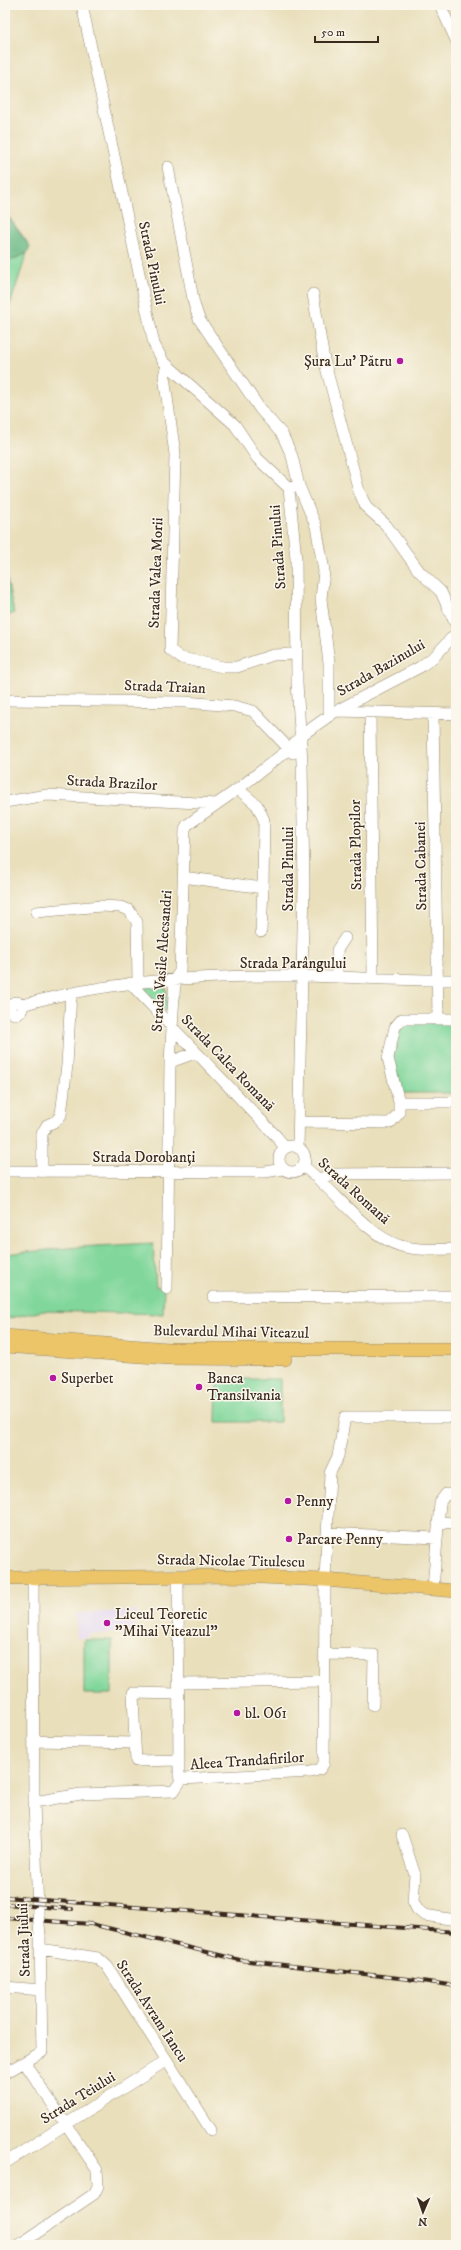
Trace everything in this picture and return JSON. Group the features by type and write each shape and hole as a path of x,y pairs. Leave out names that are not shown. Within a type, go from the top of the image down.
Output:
{"main road":[{"name":"Bulevardul Mihai Viteazul","path":"5,1336 168,1349 456,1349"},
{"name":"Bulevardul Mihai Viteazul","path":"5,1346 168,1358 456,1358"},
{"name":"Strada Nicolae Titulescu","path":"5,1578 178,1576 325,1580 456,1591"}],"street":[{"name":"Strada Pinului","path":"82,5 154,344 167,364 234,425 257,458 294,487 297,654 296,683 302,735 302,976 300,1122 298,1148"},
{"path":"440,5 456,40"},
{"path":"168,167 194,304 199,319 260,409 282,434 292,456 294,487 316,526 324,571 321,599 329,663 333,714 370,712 456,714"},
{"path":"313,294 324,360 359,491 366,507 386,525 419,571 441,592 456,625"},
{"name":"Strada Valea Morii","path":"167,364 164,376 175,454 170,650 181,658 223,667 237,667 273,655 297,654"},
{"name":"Strada Bazinului","path":"333,714 420,667 435,656 456,633"},
{"name":"Strada Traian","path":"5,700 185,702 234,706 253,711 302,762"},
{"name":"Strada Plopilor","path":"370,712 373,978"},
{"name":"Strada Vasile Alecsandri","path":"167,1289 170,1062 175,979 180,971 185,829 187,825 238,789 289,749 302,735 333,714"},
{"name":"Strada Cabanei","path":"433,714 438,1018"},
{"path":"238,789 257,805 264,820 261,932"},
{"name":"Strada Brazilor","path":"5,802 46,795 217,804"},
{"path":"183,877 263,888"},
{"path":"11,1006 71,993 134,982 137,922 129,910 120,907 101,906 36,912"},
{"path":"337,977 337,950 345,938"},
{"name":"Strada Parângului","path":"134,982 175,979 302,976 456,980"},
{"name":"Strada Calea Romană","path":"134,982 195,1053 232,1088 277,1137 285,1148"},
{"path":"42,1172 42,1134 47,1125 56,1121 61,1115 67,1066 71,993"},
{"path":"300,1122 382,1125 396,1119 399,1113 399,1102 388,1058 394,1027 402,1019 456,1019"},
{"path":"170,1062 195,1053"},
{"path":"399,1102 456,1102"},
{"path":"292,1146 298,1148 305,1158 303,1166 294,1172 283,1169 279,1158 285,1148 292,1146"},
{"name":"Strada Romană","path":"303,1166 319,1179 369,1227 392,1243 417,1248 456,1249"},
{"name":"Strada Dorobanți","path":"5,1171 168,1173 265,1172 283,1169"},
{"path":"319,1179 333,1174 456,1173"},
{"path":"213,1297 456,1296"},
{"path":"179,1760 136,1761 134,1693 179,1688 325,1682 325,1580 330,1473 338,1456 345,1417 456,1417"},
{"path":"433,1589 438,1522 442,1497 446,1494 456,1494"},
{"path":"438,1522 456,1523"},
{"path":"327,1533 437,1538"},
{"name":"Aleea Trandafirilor","path":"178,1576 179,1760 180,1776 182,1779 311,1772 320,1769 324,1763 325,1682"},
{"name":"Strada Jiului","path":"24,2062 42,2052 40,1935 34,1802 33,1577"},
{"path":"325,1654 374,1655 373,1705"},
{"path":"34,1741 135,1743"},
{"path":"34,1802 81,1794 174,1791 182,1779"},
{"path":"402,1835 415,1875 413,1901 417,1909 430,1916 456,1920"},
{"name":"Strada Avram Iancu","path":"40,1949 98,1958 107,1966 211,2130"},
{"path":"5,1987 41,1990"},
{"name":"Strada Teiului","path":"5,2163 64,2124 167,2060"},
{"path":"5,2074 24,2062 64,2124 97,2170 98,2186 94,2194 19,2245"}],"shaded area":[{"name":"Liceul Teoretic \"Mihai Viteazul\"","path":"136,1611 137,1636 126,1636 126,1633 88,1634 88,1638 77,1638 76,1613"}],"green space":[{"path":"5,212 30,246 27,253 5,263"},
{"path":"27,253 5,320 5,263"},
{"path":"5,569 14,613 5,617"},
{"path":"144,986 166,988 167,1010 164,1011 142,989"},
{"path":"403,1022 456,1022 456,1093 402,1093 394,1066 393,1048 397,1031"},
{"path":"153,1243 156,1287 164,1286 163,1314 43,1311 5,1319 5,1254 79,1247"},
{"path":"217,1379 280,1379 280,1422 216,1422"},
{"path":"84,1640 112,1640 112,1694 84,1694"}],"railway":[{"path":"5,1897 456,1932"},
{"path":"5,1904 72,1909"},
{"path":"5,1918 91,1924 240,1960 408,1979 456,1986"}],"place":[{"name":"Șura Lu' Pătru","path":"400,361"},
{"name":"Superbet","path":"53,1378"},
{"name":"Banca Transilvania","path":"199,1387"},
{"name":"Penny","path":"288,1501"},
{"name":"Parcare Penny","path":"289,1539"},
{"name":"Liceul Teoretic \"Mihai Viteazul\"","path":"107,1623"},
{"name":"bl. O61","path":"237,1713"}]}
